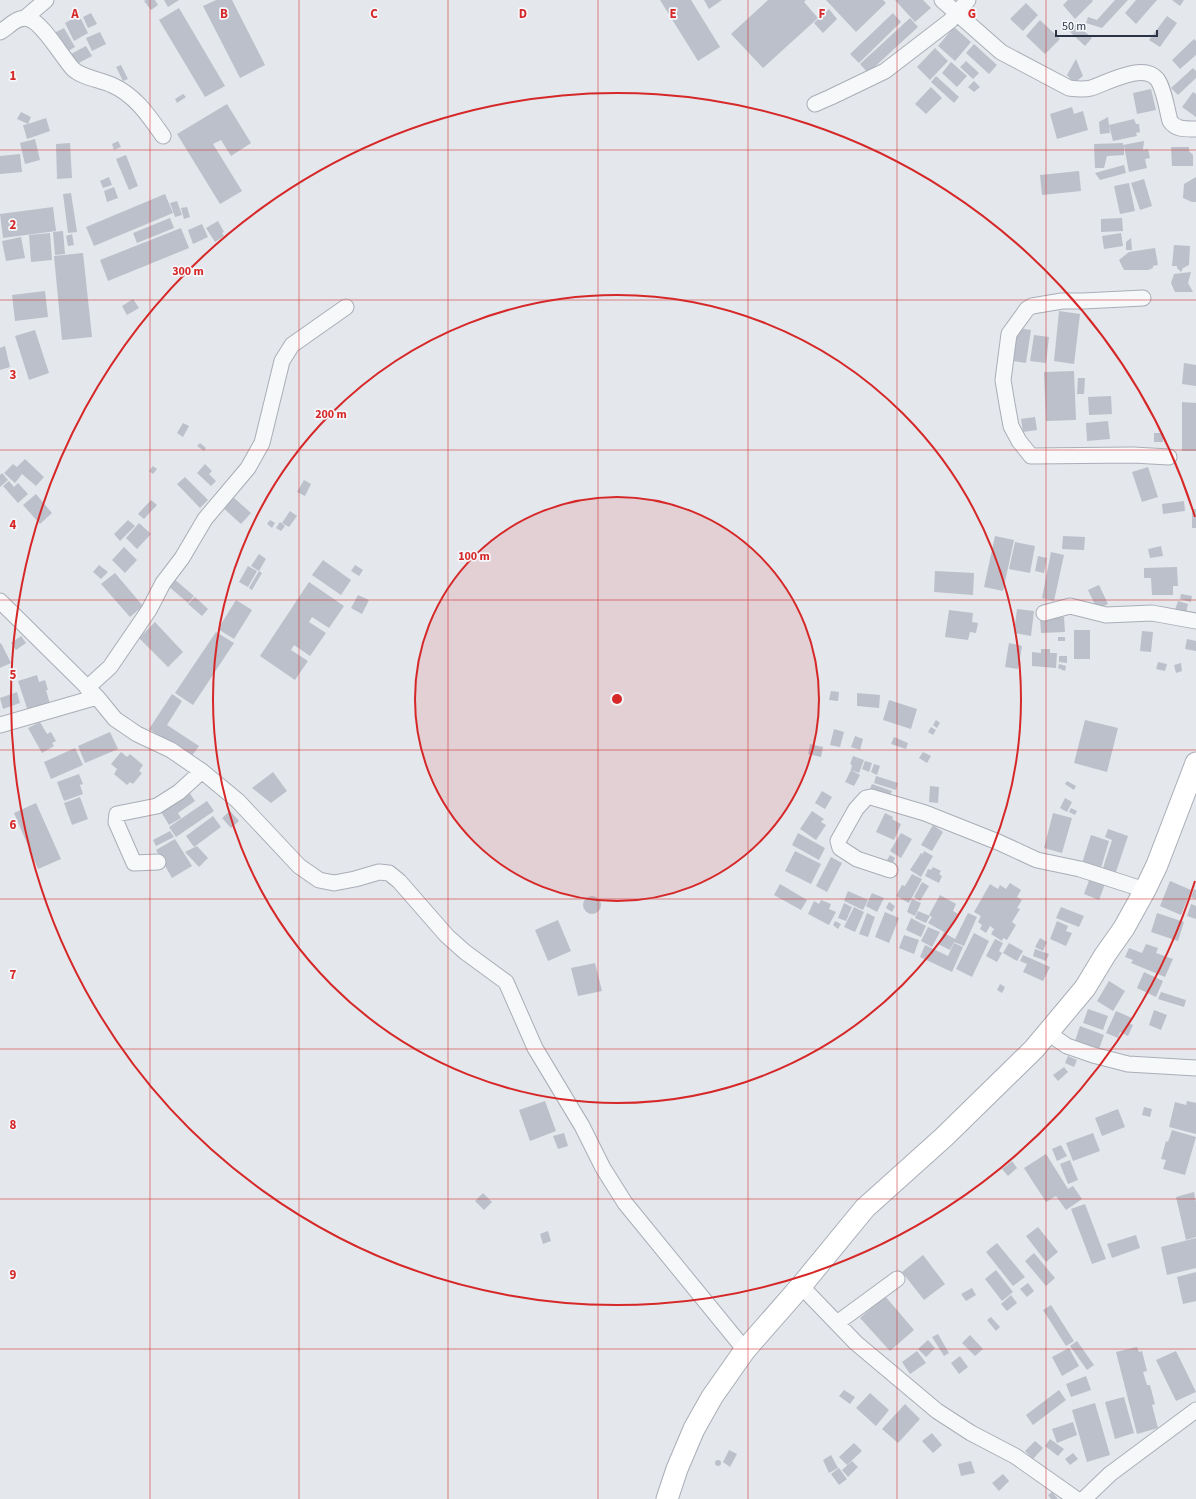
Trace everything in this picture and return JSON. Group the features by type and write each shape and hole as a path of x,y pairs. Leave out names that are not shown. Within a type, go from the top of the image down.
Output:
{"street":[{"path":"0,32 18,20 25,18 46,0"},
{"path":"942,0 1001,52 1070,88 1081,90 1091,88 1126,74 1143,72 1152,75 1161,87 1170,121 1173,125 1179,128 1196,129"},
{"path":"815,104 885,71 950,21 968,0"},
{"path":"25,18 31,19 39,26 75,70 112,85 124,92 143,108 163,136"},
{"path":"1143,298 1062,301 1032,306 1027,309 1009,334 1003,380 1011,426 1019,442 1031,456 1126,455 1169,457"},
{"path":"0,725 92,693 149,610 163,583 182,558 206,519 248,468 262,443 282,361 292,345 346,307"},
{"path":"0,601 92,693 115,719 137,734 171,750 202,771 238,801 299,866 319,880 334,883 379,872 389,873 399,881 447,936 465,952 506,982 535,1048 582,1126 603,1168 625,1203 745,1350"},
{"path":"1044,612 1070,606 1106,614 1152,613 1196,621"},
{"path":"667,1499 677,1469 694,1429 712,1398 745,1350 801,1286 865,1208 944,1137 1034,1050 1085,988 1105,955 1124,928 1157,866 1196,763"},
{"path":"158,862 134,863 116,822 117,814 157,806 179,792 202,771"},
{"path":"890,870 857,859 840,848 838,841 856,809 866,798 872,797 880,799 925,813 998,842 1037,860 1080,869 1145,890"},
{"path":"1048,1033 1067,1046 1093,1055 1128,1064 1196,1068"},
{"path":"837,1323 897,1280"},
{"path":"801,1286 856,1342 937,1411 971,1433 1015,1456 1076,1499"},
{"path":"1084,1499 1110,1474 1196,1410"}],"building":[{"path":"155,0 158,5 151,10 144,1"},
{"path":"164,0 179,0 168,7"},
{"path":"216,0 232,0 265,65 240,78 203,6"},
{"path":"660,0 691,0 720,47 698,61"},
{"path":"704,0 722,0 709,9"},
{"path":"768,0 806,0 804,2 818,18 763,68 731,34"},
{"path":"826,0 883,0 886,3 856,32"},
{"path":"895,0 923,0 931,8 915,22"},
{"path":"1068,0 1093,1 1075,19 1063,5"},
{"path":"1115,0 1128,0 1102,28 1086,23 1088,17 1097,20"},
{"path":"1136,0 1157,0 1136,24 1125,13"},
{"path":"1172,0 1184,0 1180,6"},
{"path":"1026,3 1038,15 1023,31 1010,19"},
{"path":"179,8 225,86 205,97 159,20"},
{"path":"829,9 837,19 823,33 814,23"},
{"path":"91,13 97,24 88,28 83,17"},
{"path":"893,13 901,22 859,63 850,54"},
{"path":"79,15 88,33 74,41 65,23"},
{"path":"1167,16 1177,23 1160,47 1149,40"},
{"path":"910,18 918,27 868,73 860,64"},
{"path":"1040,20 1060,39 1045,54 1026,36"},
{"path":"1076,24 1092,38 1085,46 1069,31"},
{"path":"954,27 971,42 955,61 938,46"},
{"path":"64,28 75,47 63,54 52,34"},
{"path":"100,32 106,44 92,51 86,38"},
{"path":"1194,39 1196,41 1196,55 1180,69 1172,60"},
{"path":"974,44 997,65 989,74 966,53"},
{"path":"86,46 92,56 77,64 71,54"},
{"path":"935,48 948,61 930,80 917,67"},
{"path":"1076,59 1083,76 1074,83 1067,75"},
{"path":"966,61 979,73 973,79 960,67"},
{"path":"951,62 967,76 957,87 942,73"},
{"path":"121,65 128,79 123,81 116,67"},
{"path":"1193,68 1196,71 1196,78 1178,95 1171,88"},
{"path":"936,76 959,97 954,103 931,82"},
{"path":"974,81 980,87 974,92 968,87"},
{"path":"931,87 942,98 926,114 915,104"},
{"path":"1151,89 1156,110 1137,114 1133,93"},
{"path":"1193,92 1196,94 1196,117 1182,107"},
{"path":"183,94 186,97 177,103 175,99"},
{"path":"227,104 251,143 231,156 221,140 213,144 242,191 220,204 177,134"},
{"path":"1072,107 1074,114 1083,111 1088,130 1057,139 1050,114"},
{"path":"21,112 31,117 28,124 17,119"},
{"path":"1108,117 1110,133 1100,134 1099,122"},
{"path":"46,118 50,131 27,139 23,125"},
{"path":"1134,119 1136,124 1139,124 1140,132 1136,133 1137,136 1113,141 1109,125"},
{"path":"35,139 40,160 25,164 20,143"},
{"path":"118,141 121,147 114,150 112,144"},
{"path":"1144,141 1143,150 1148,149 1150,158 1145,159 1147,168 1129,172 1124,146 1124,155 1107,156 1104,168 1095,168 1094,144 1123,143 1123,145"},
{"path":"70,143 72,178 57,179 56,144"},
{"path":"1171,147 1189,147 1189,151 1193,155 1193,166 1172,166"},
{"path":"20,154 22,172 0,174 0,156"},
{"path":"126,155 138,186 129,190 116,159"},
{"path":"1124,165 1126,173 1100,180 1095,173"},
{"path":"1079,171 1081,191 1042,195 1040,175"},
{"path":"109,177 112,185 103,188 100,181"},
{"path":"1196,177 1196,202 1192,202 1183,198 1184,184"},
{"path":"1144,179 1152,206 1140,210 1131,183"},
{"path":"1129,183 1135,211 1120,214 1114,186"},
{"path":"114,187 118,198 107,202 104,191"},
{"path":"71,193 77,232 68,233 63,194"},
{"path":"165,194 173,213 94,246 86,227"},
{"path":"177,201 182,215 175,217 170,203"},
{"path":"53,207 56,231 3,238 0,214"},
{"path":"187,207 190,217 184,219 181,208"},
{"path":"170,218 174,228 137,243 133,233"},
{"path":"1122,218 1123,231 1101,232 1101,219"},
{"path":"218,221 224,232 222,233 224,236 215,242 206,228"},
{"path":"202,224 208,237 193,244 188,230"},
{"path":"181,228 189,248 108,281 100,260"},
{"path":"63,231 65,254 55,255 53,232"},
{"path":"50,233 52,260 31,262 29,235"},
{"path":"1121,233 1123,246 1104,249 1102,236"},
{"path":"72,234 74,245 68,246 66,236"},
{"path":"21,237 25,258 6,261 2,241"},
{"path":"1131,238 1132,250 1126,250 1126,242"},
{"path":"1174,245 1190,246 1189,265 1183,268 1181,272 1177,266 1172,266"},
{"path":"1155,248 1158,265 1153,266 1153,268 1148,270 1124,270 1119,260 1129,252"},
{"path":"83,253 92,337 62,340 54,256"},
{"path":"1191,272 1188,283 1193,292 1175,292 1171,283 1174,274"},
{"path":"45,291 48,317 15,321 12,295"},
{"path":"133,299 139,308 127,315 122,306"},
{"path":"1059,311 1080,314 1074,364 1054,361"},
{"path":"1018,328 1031,330 1026,363 1013,361"},
{"path":"35,330 49,373 29,380 15,336"},
{"path":"1034,335 1049,337 1046,363 1030,361"},
{"path":"5,346 10,367 0,370 0,348"},
{"path":"1184,363 1196,365 1196,386 1182,384"},
{"path":"1074,371 1076,420 1046,421 1044,372"},
{"path":"1078,378 1085,378 1084,394 1077,394"},
{"path":"1111,396 1112,414 1089,415 1088,397"},
{"path":"1182,402 1196,403 1196,451 1182,451"},
{"path":"1035,417 1037,430 1023,432 1021,419"},
{"path":"1108,421 1110,439 1087,441 1086,423"},
{"path":"183,423 189,426 183,437 177,433"},
{"path":"1154,433 1163,433 1163,442 1154,442"},
{"path":"200,443 206,448 204,451 197,446"},
{"path":"25,459 44,477 36,486 22,474 15,483 4,473 13,464 17,467"},
{"path":"205,464 212,471 209,474 216,481 211,486 197,473"},
{"path":"153,466 157,469 153,474 149,471"},
{"path":"1148,467 1158,497 1142,502 1132,472"},
{"path":"2,473 8,480 0,487 0,475"},
{"path":"185,477 208,500 200,508 177,484"},
{"path":"304,480 311,484 305,496 297,492"},
{"path":"9,481 14,487 18,483 28,494 18,503 3,486"},
{"path":"36,494 52,513 40,524 23,505"},
{"path":"232,496 251,513 241,524 222,507"},
{"path":"151,500 157,505 144,519 138,514"},
{"path":"1184,501 1185,511 1163,514 1162,504"},
{"path":"1192,509 1196,509 1196,528 1192,528"},
{"path":"290,511 297,516 289,527 282,523"},
{"path":"128,520 135,526 120,541 114,534"},
{"path":"270,520 275,523 272,528 267,524"},
{"path":"280,522 285,526 281,531 276,528"},
{"path":"139,523 151,534 137,549 126,538"},
{"path":"995,536 1014,540 1003,591 984,587"},
{"path":"1063,536 1085,537 1084,550 1062,549"},
{"path":"1015,542 1035,546 1030,573 1009,569"},
{"path":"1161,546 1163,556 1150,558 1148,549"},
{"path":"124,547 137,560 125,573 112,560"},
{"path":"1051,552 1064,555 1054,601 1042,598"},
{"path":"259,554 266,559 259,571 251,566"},
{"path":"1038,556 1047,558 1044,573 1035,571"},
{"path":"323,560 351,580 341,595 312,575"},
{"path":"99,565 108,572 101,579 93,572"},
{"path":"355,565 363,570 359,576 351,571"},
{"path":"248,566 257,571 248,587 239,582"},
{"path":"1177,567 1178,586 1173,586 1173,595 1152,595 1151,578 1144,578 1144,568"},
{"path":"259,571 262,573 252,590 249,588"},
{"path":"935,571 974,573 973,595 934,592"},
{"path":"115,573 143,606 130,617 101,584"},
{"path":"173,578 194,596 188,603 167,585"},
{"path":"309,582 344,606 329,628 312,617 309,622 326,633 310,656 294,645 291,650 308,661 295,680 260,656"},
{"path":"1099,585 1108,604 1097,609 1088,590"},
{"path":"1181,594 1192,596 1191,602 1180,599"},
{"path":"358,595 369,600 362,614 351,608"},
{"path":"195,597 208,609 202,616 188,604"},
{"path":"236,600 252,610 234,639 218,629"},
{"path":"1178,601 1188,604 1186,613 1175,610"},
{"path":"1017,609 1034,611 1031,636 1014,633"},
{"path":"949,610 973,613 972,622 978,623 976,633 970,632 968,640 945,637"},
{"path":"1064,617 1065,632 1041,633 1040,618"},
{"path":"155,622 183,652 168,667 139,638"},
{"path":"1074,630 1090,630 1090,659 1074,659"},
{"path":"1142,631 1153,632 1151,652 1140,651"},
{"path":"216,632 234,643 193,705 175,693"},
{"path":"21,636 26,643 16,650 11,643"},
{"path":"1058,637 1065,637 1065,641 1058,641"},
{"path":"1187,639 1196,641 1196,651 1185,649"},
{"path":"1,643 11,663 0,668 0,644"},
{"path":"1009,643 1022,646 1018,669 1005,667"},
{"path":"1041,649 1050,649 1050,653 1057,653 1056,668 1032,666 1032,652 1041,653"},
{"path":"1059,656 1067,656 1067,663 1059,662"},
{"path":"1158,662 1167,664 1165,671 1156,669"},
{"path":"1181,663 1182,671 1176,673 1174,665"},
{"path":"1059,664 1066,666 1065,671 1058,668"},
{"path":"37,675 39,682 45,680 50,704 28,711 18,681"},
{"path":"831,691 839,692 838,701 829,700"},
{"path":"17,692 20,703 3,709 0,698"},
{"path":"857,693 880,695 879,708 857,706"},
{"path":"172,694 182,701 167,725 199,746 191,757 149,729"},
{"path":"889,700 917,709 911,729 883,720"},
{"path":"936,720 940,723 937,728 933,725"},
{"path":"1085,720 1118,728 1107,772 1074,763"},
{"path":"40,722 47,734 51,732 56,741 52,743 54,746 42,753 28,728"},
{"path":"931,727 936,730 933,735 928,732"},
{"path":"834,729 844,732 840,747 830,745"},
{"path":"110,732 118,749 85,763 78,746"},
{"path":"855,736 863,739 860,750 851,747"},
{"path":"894,737 908,743 906,749 891,744"},
{"path":"810,744 823,747 821,757 808,754"},
{"path":"75,748 83,765 51,779 44,762"},
{"path":"121,752 127,757 130,754 143,765 139,771 142,773 133,784 130,782 127,785 114,774 117,769 111,764"},
{"path":"923,752 931,756 927,763 919,758"},
{"path":"853,756 864,760 859,773 851,770 852,765 850,764"},
{"path":"865,761 872,763 869,772 862,769"},
{"path":"874,764 880,766 877,775 871,772"},
{"path":"851,770 860,775 854,786 845,782"},
{"path":"273,772 287,791 271,803 252,788"},
{"path":"79,774 83,784 80,785 83,794 64,801 57,782"},
{"path":"876,776 898,783 896,790 874,783"},
{"path":"1067,781 1076,786 1074,790 1065,784"},
{"path":"872,784 892,791 889,798 869,791"},
{"path":"930,786 939,787 938,803 929,802"},
{"path":"822,791 832,797 825,809 815,803"},
{"path":"189,792 195,801 178,813 181,818 169,825 160,810"},
{"path":"80,797 88,819 72,825 64,803"},
{"path":"1065,798 1072,802 1067,812 1060,808"},
{"path":"207,801 214,811 176,837 169,827"},
{"path":"36,803 61,859 38,869 14,813"},
{"path":"1071,808 1077,811 1075,815 1069,812"},
{"path":"230,811 239,821 231,828 222,818"},
{"path":"812,811 824,819 821,822 826,825 816,840 800,829"},
{"path":"885,813 893,817 892,819 901,824 894,840 876,832"},
{"path":"1053,813 1072,818 1062,853 1044,848"},
{"path":"213,816 221,827 194,847 186,836"},
{"path":"933,825 943,832 932,851 921,845"},
{"path":"1108,829 1128,836 1115,875 1102,871 1112,840 1105,837"},
{"path":"170,831 174,837 156,846 153,840"},
{"path":"798,833 825,848 819,860 792,845"},
{"path":"901,833 912,839 901,858 890,851"},
{"path":"1091,835 1109,841 1101,868 1082,863"},
{"path":"175,839 192,866 172,878 156,850"},
{"path":"197,846 208,858 199,867 185,852"},
{"path":"795,851 821,864 811,884 785,871"},
{"path":"924,851 933,856 921,877 910,870 921,853 923,854"},
{"path":"890,855 895,858 892,865 886,862"},
{"path":"831,857 842,863 827,892 816,886"},
{"path":"933,867 941,871 939,874 942,876 939,883 925,876 928,869 931,870"},
{"path":"912,874 922,879 909,903 896,896 902,885 905,886"},
{"path":"1090,878 1105,884 1099,900 1084,894"},
{"path":"1170,881 1191,890 1181,915 1160,906"},
{"path":"922,882 929,886 920,901 914,897"},
{"path":"1010,883 1021,890 1017,897 1022,900 1017,908 1020,909 1012,922 1016,925 1007,940 1003,938 1002,941 991,934 994,929 990,926 986,933 980,929 982,925 978,922 981,916 974,912 990,884 998,889 1000,885 1006,889"},
{"path":"780,884 807,900 801,910 774,895"},
{"path":"1194,889 1196,890 1196,899 1191,897"},
{"path":"848,891 868,900 863,910 844,901"},
{"path":"872,893 884,898 877,912 866,906"},
{"path":"940,895 956,904 953,911 958,914 946,934 955,939 968,913 977,917 964,946 954,942 950,950 938,944 944,932 928,923 932,917 929,915"},
{"path":"588,896 596,896 601,901 599,912 596,914 588,914 583,909 583,901"},
{"path":"912,899 921,903 915,916 907,912"},
{"path":"821,900 831,904 829,909 836,912 829,925 808,914 814,901 819,904"},
{"path":"889,902 895,906 892,912 886,908"},
{"path":"844,903 852,907 846,921 838,918"},
{"path":"1191,904 1196,906 1196,919 1187,916"},
{"path":"854,907 864,912 855,932 844,927"},
{"path":"1061,907 1084,916 1079,927 1056,918"},
{"path":"918,911 930,916 926,923 915,918"},
{"path":"885,912 899,918 889,943 875,937"},
{"path":"867,913 875,917 868,937 859,934"},
{"path":"1157,913 1184,922 1178,941 1151,932"},
{"path":"911,918 926,926 921,937 906,930"},
{"path":"558,920 571,951 548,961 535,930"},
{"path":"835,921 841,924 838,929 833,925"},
{"path":"1057,921 1068,926 1066,931 1072,933 1066,946 1050,939"},
{"path":"928,927 940,932 932,947 921,941"},
{"path":"974,933 989,941 972,977 956,969"},
{"path":"904,935 919,940 914,954 899,948"},
{"path":"1040,938 1047,942 1043,951 1035,947"},
{"path":"995,939 1003,943 999,951 1002,953 997,962 986,956"},
{"path":"954,943 963,947 952,972 920,957 925,945 948,956"},
{"path":"1009,943 1023,951 1017,961 1003,953"},
{"path":"1146,944 1158,948 1156,953 1173,959 1165,977 1131,963 1133,960 1125,957 1129,948 1142,953"},
{"path":"1035,949 1049,954 1046,961 1033,956"},
{"path":"1023,955 1050,967 1043,981 1023,972 1027,964 1020,961"},
{"path":"595,963 602,991 578,996 571,968"},
{"path":"1144,972 1163,981 1156,997 1137,988"},
{"path":"1109,981 1125,991 1113,1011 1097,1001"},
{"path":"1000,984 1005,987 1002,993 997,990"},
{"path":"1161,992 1186,1000 1184,1007 1158,999"},
{"path":"1088,1009 1108,1016 1103,1030 1083,1023"},
{"path":"1154,1010 1167,1015 1161,1030 1149,1025"},
{"path":"1116,1011 1132,1018 1129,1023 1133,1025 1128,1036 1120,1032 1118,1038 1106,1033"},
{"path":"1080,1026 1104,1035 1098,1052 1074,1044"},
{"path":"1068,1056 1077,1060 1074,1067 1065,1063"},
{"path":"1064,1067 1068,1072 1058,1081 1053,1075"},
{"path":"545,1101 556,1131 530,1141 519,1110"},
{"path":"1187,1101 1196,1103 1196,1134 1169,1127 1175,1102 1186,1105"},
{"path":"1144,1107 1152,1109 1150,1117 1142,1115"},
{"path":"1118,1109 1125,1127 1102,1136 1095,1118"},
{"path":"1172,1130 1196,1137 1185,1175 1163,1169 1166,1160 1161,1159 1166,1141 1168,1142"},
{"path":"564,1133 568,1146 558,1149 553,1136"},
{"path":"1093,1133 1100,1151 1073,1161 1066,1143"},
{"path":"1061,1145 1067,1156 1057,1161 1052,1149"},
{"path":"1046,1154 1068,1189 1073,1186 1082,1199 1066,1210 1056,1196 1046,1202 1024,1168"},
{"path":"1070,1160 1078,1180 1068,1184 1060,1164"},
{"path":"1012,1161 1017,1168 1008,1176 1002,1169"},
{"path":"1194,1192 1196,1202 1196,1237 1186,1240 1176,1197"},
{"path":"483,1193 492,1202 484,1210 475,1201"},
{"path":"1085,1204 1106,1259 1092,1264 1071,1209"},
{"path":"1038,1227 1058,1252 1046,1262 1026,1236"},
{"path":"548,1231 551,1241 543,1244 540,1234"},
{"path":"1136,1235 1140,1248 1112,1258 1107,1244"},
{"path":"1196,1238 1196,1268 1167,1275 1161,1247"},
{"path":"997,1243 1025,1277 1013,1286 986,1252"},
{"path":"1034,1253 1055,1278 1046,1286 1025,1261"},
{"path":"923,1255 945,1284 924,1300 902,1272"},
{"path":"996,1270 1013,1292 1002,1301 985,1279"},
{"path":"1196,1272 1196,1301 1183,1304 1177,1277"},
{"path":"1028,1283 1034,1291 1027,1297 1020,1289"},
{"path":"972,1288 976,1295 966,1301 961,1294"},
{"path":"1011,1295 1017,1303 1007,1311 1001,1304"},
{"path":"885,1296 914,1330 890,1351 860,1318"},
{"path":"1051,1305 1074,1341 1066,1346 1043,1310"},
{"path":"991,1317 1000,1327 996,1331 987,1320"},
{"path":"938,1334 949,1353 944,1356 932,1337"},
{"path":"970,1335 983,1349 975,1356 962,1343"},
{"path":"928,1340 935,1348 926,1357 918,1349"},
{"path":"1077,1341 1094,1365 1087,1370 1070,1346"},
{"path":"1137,1347 1139,1352 1142,1351 1147,1371 1143,1372 1147,1385 1150,1385 1155,1404 1152,1405 1158,1428 1137,1434 1116,1352"},
{"path":"1069,1348 1079,1366 1062,1376 1052,1357"},
{"path":"917,1351 926,1363 910,1374 902,1362"},
{"path":"1176,1351 1196,1392 1176,1401 1156,1360"},
{"path":"960,1356 968,1367 959,1374 951,1363"},
{"path":"1086,1376 1091,1390 1071,1397 1066,1384"},
{"path":"844,1390 855,1397 850,1404 839,1396"},
{"path":"1059,1390 1066,1400 1033,1425 1026,1415"},
{"path":"870,1393 889,1410 876,1426 856,1408"},
{"path":"1124,1397 1134,1433 1115,1439 1105,1402"},
{"path":"1095,1403 1110,1455 1087,1462 1072,1410"},
{"path":"905,1404 920,1419 898,1443 882,1429"},
{"path":"1073,1422 1077,1435 1057,1443 1052,1429"},
{"path":"932,1433 942,1445 933,1453 922,1441"},
{"path":"1050,1439 1064,1449 1058,1456 1045,1446"},
{"path":"1035,1441 1043,1448 1033,1459 1025,1451"},
{"path":"854,1443 862,1451 847,1465 839,1457"},
{"path":"729,1450 737,1454 730,1467 723,1462"},
{"path":"1073,1453 1078,1459 1070,1465 1065,1459"},
{"path":"831,1455 838,1468 829,1473 823,1460"},
{"path":"718,1460 721,1463 718,1466 715,1463"},
{"path":"852,1461 858,1467 848,1477 842,1470"},
{"path":"971,1461 975,1473 961,1476 958,1464"},
{"path":"839,1468 847,1479 839,1485 831,1474"},
{"path":"1003,1474 1009,1481 999,1491 992,1483"},
{"path":"1052,1492 1058,1499 1051,1499 1048,1495"}]}
